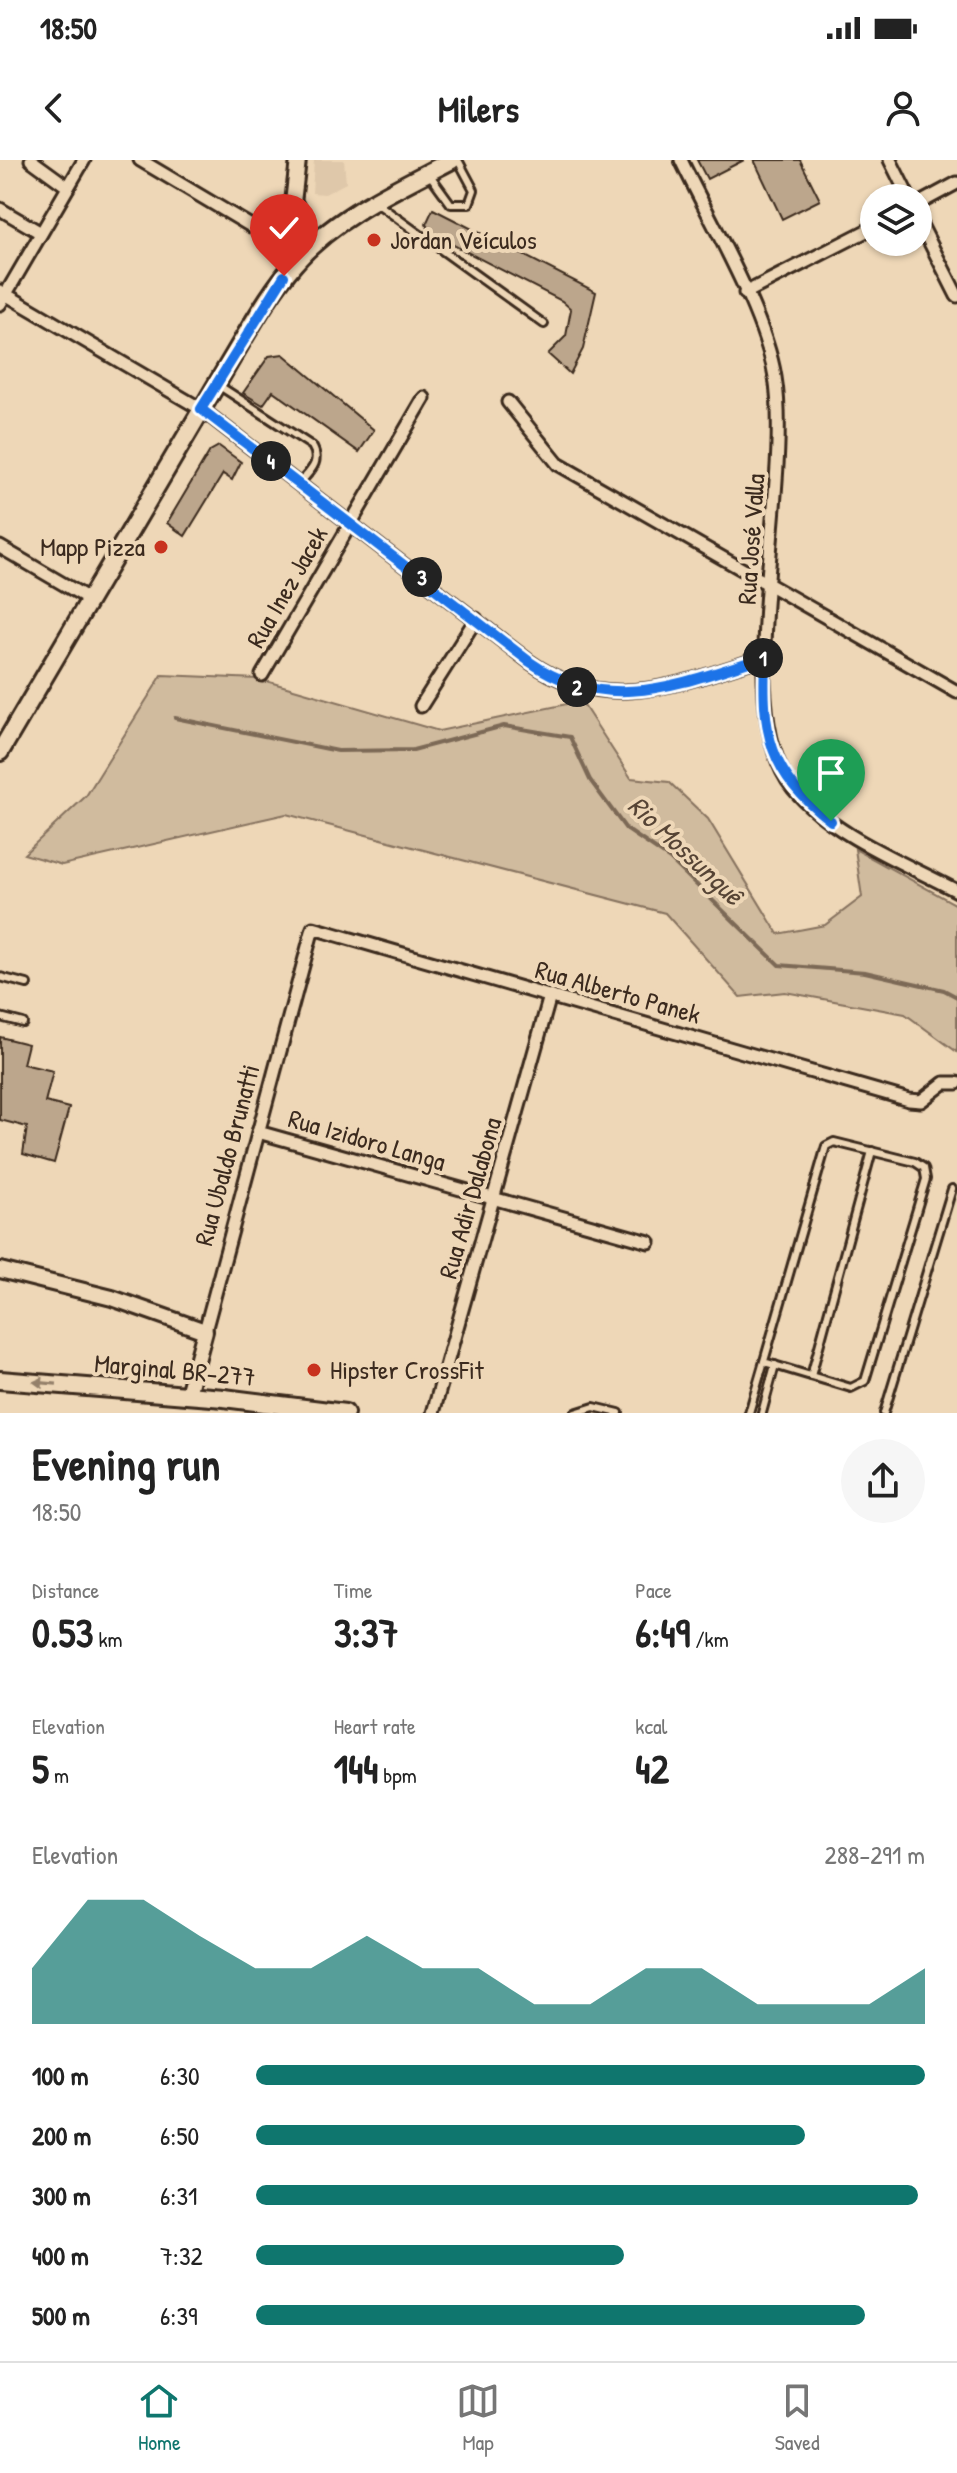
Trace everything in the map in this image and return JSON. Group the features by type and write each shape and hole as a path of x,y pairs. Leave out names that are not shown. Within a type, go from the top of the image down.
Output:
{"main road":[{"path":"0,752 271,294 310,248 374,201 455,160"},
{"name":"Marginal BR-277","path":"0,1380 188,1394 345,1413"}],"street":[{"path":"31,160 68,187"},
{"path":"84,160 2,296 201,409 546,673 564,683 602,692 669,686 765,657"},
{"path":"140,160 256,229 290,223"},
{"path":"298,160 291,233 310,248"},
{"name":"Rua José Valla","path":"681,160 745,293 769,352 778,400 778,481 765,657 767,733 773,754 794,789 851,834 957,891"},
{"path":"890,160 902,184"},
{"path":"932,196 957,183"},
{"path":"293,196 310,248"},
{"path":"0,209 41,233"},
{"path":"745,293 860,234"},
{"path":"932,247 957,296"},
{"name":"Rua Inez Jacek","path":"262,675 424,398"},
{"path":"508,402 534,430 538,442 565,468 957,692"},
{"path":"0,547 89,599"},
{"path":"421,706 476,619"},
{"name":"Rua Alberto Panek","path":"313,928 909,1100 921,1101 944,1083 957,1083"},
{"name":"Rua Ubaldo Brunatti","path":"188,1394 313,928"},
{"name":"Rua Adir Dalabona","path":"433,1413 550,996"},
{"name":"Rua Izidoro Langa","path":"258,1132 649,1242"},
{"path":"0,1270 112,1298 205,1331"}],"lane":[{"path":"428,172 451,204 469,204 474,190 455,160"},
{"path":"374,201 544,324"},
{"path":"216,384 312,446 317,455 316,463 300,483"},
{"path":"0,977 27,984"},
{"path":"0,1017 23,1023"},
{"path":"749,1413 826,1146 834,1142 915,1162 924,1168 926,1179 865,1381 851,1388 764,1362"},
{"path":"811,1376 872,1151"},
{"path":"884,1413 952,1189"},
{"path":"762,1413 775,1365"},
{"path":"575,1413 594,1407 619,1413"}],"shaded area":[{"path":"314,160 344,160 346,183 325,194 312,193"},
{"path":"162,675 259,679 439,731 581,701 631,778 669,782 708,819 778,934 825,925 862,897 855,849 957,905 957,1052 905,1014 785,992 740,997 665,913 286,814 62,865 24,854 86,796"}],"building":[{"path":"697,160 744,160 707,179"},
{"path":"754,160 800,160 820,200 782,219"},
{"path":"433,209 596,292 583,349 570,374 548,354 566,336 571,309 562,301 430,233 426,224"},
{"path":"283,354 374,430 359,452 273,391 263,405 243,393 269,356"},
{"path":"219,446 241,462 232,480 223,474 185,536 167,523 210,451"},
{"path":"0,1037 28,1044 23,1064 53,1071 45,1102 69,1108 54,1163 23,1154 27,1127 0,1120"}],"waterway":[{"name":"Rio Mossunguê","path":"175,718 338,751 413,750 504,726 570,737 590,780 626,829 670,859 779,965 865,972 944,990 957,997"}],"place":[{"name":"Jordan Veículos","path":"374,240"},
{"name":"Mapp Pizza","path":"161,547"},
{"name":"Hipster CrossFit","path":"314,1370"}],"route":[{"path":"284,276 201,409 530,662 564,683 602,692 648,690 765,657 763,703 773,754 794,789 831,821"}]}
